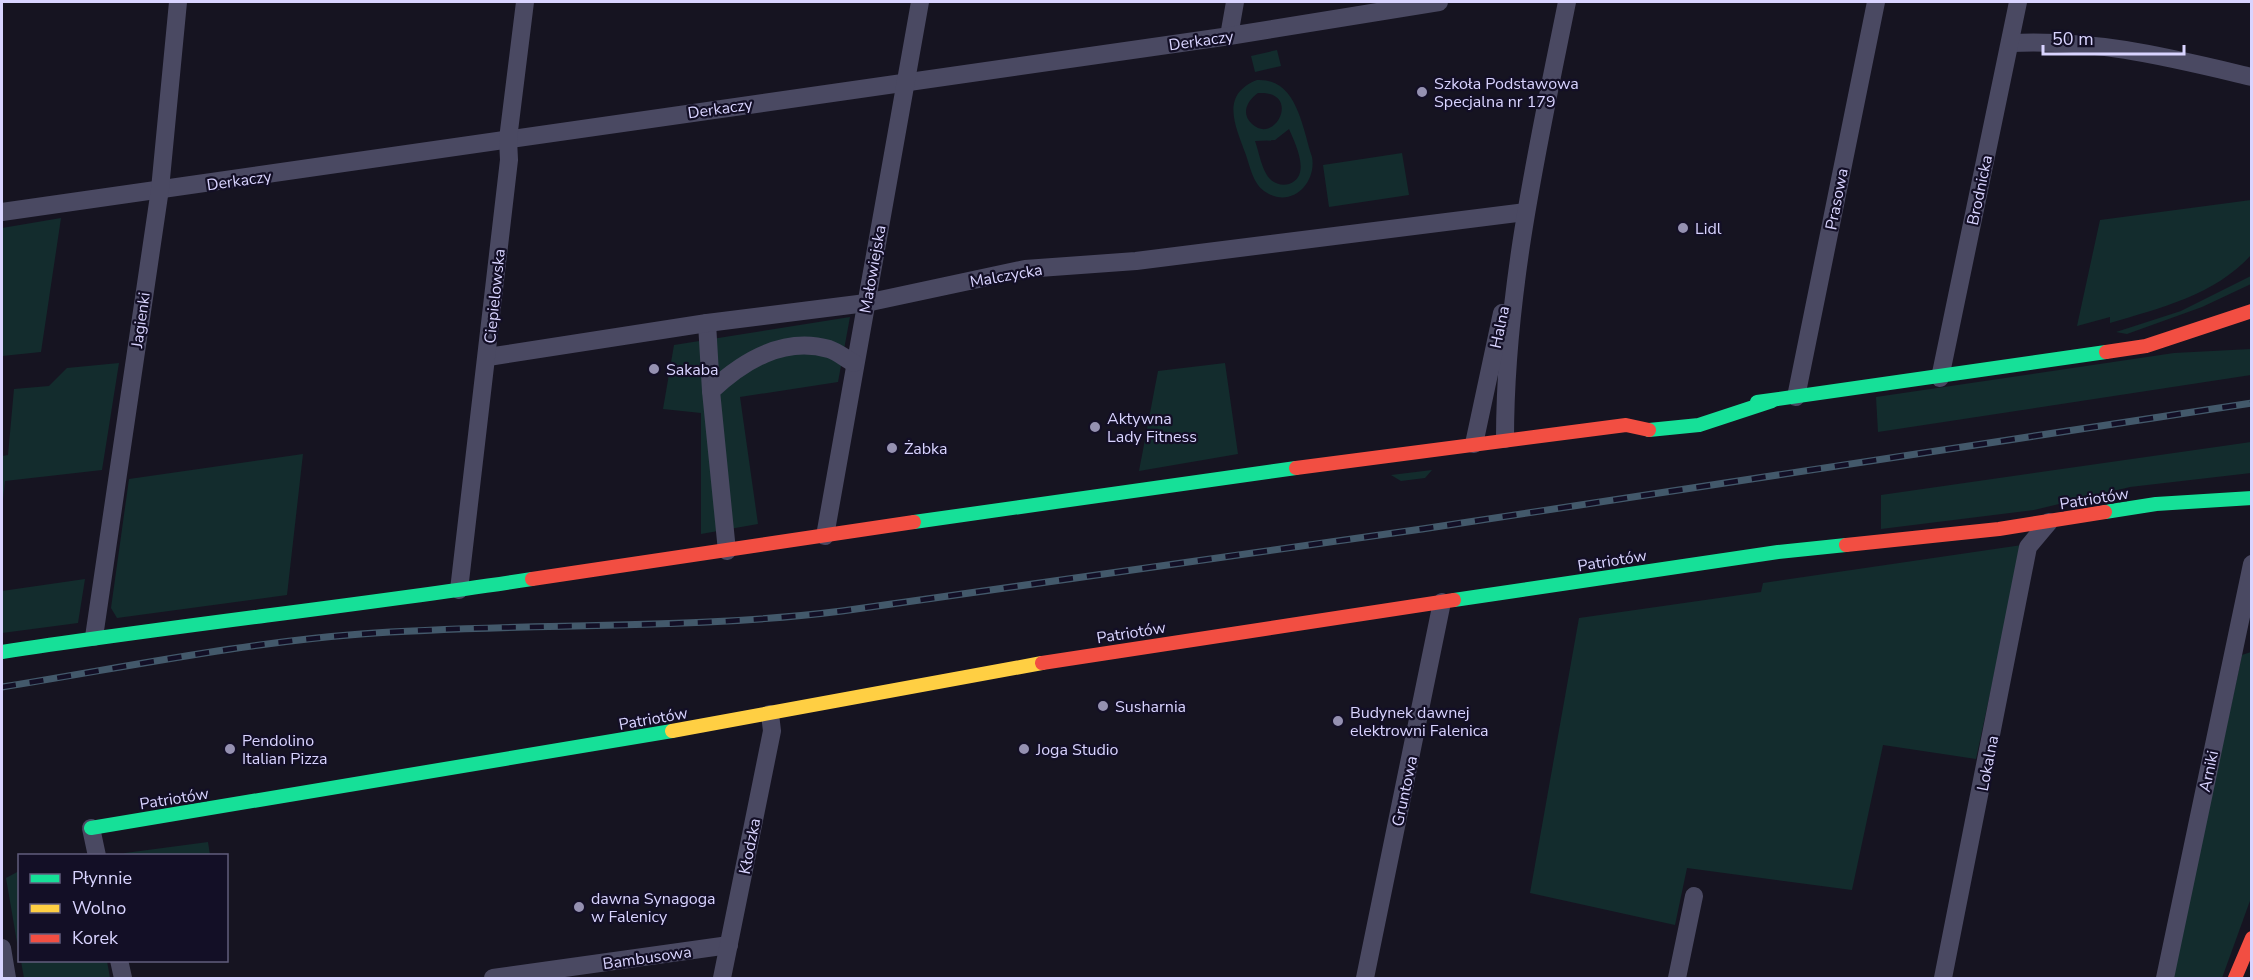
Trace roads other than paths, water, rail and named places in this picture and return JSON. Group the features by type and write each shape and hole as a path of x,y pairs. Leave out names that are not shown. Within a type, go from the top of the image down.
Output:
{"main road":[{"path":"2176,337 2241,299"},
{"path":"1704,407 1772,401 1940,378 2146,346 2252,310"},
{"path":"2176,337 2242,329"},
{"path":"2,652 459,590 1116,491 1626,424 1643,431 1706,423 1772,401"},
{"path":"1626,424 1635,416 1644,414"},
{"path":"2182,504 2230,486 2252,484"},
{"name":"Patriotów","path":"92,828 770,714 1031,665 1442,602 1778,552 1999,529 2156,504 2252,498"},
{"name":"Patriotów","path":"2182,504 2252,513"},
{"path":"2235,978 2252,938"}],"street":[{"name":"Jagienki","path":"94,638 160,189 177,2"},
{"name":"Ciepielowska","path":"459,590 488,357 509,160 508,139 525,2"},
{"name":"Małowiejska","path":"825,536 920,2"},
{"path":"1228,36 1235,2"},
{"name":"Derkaczy","path":"2,213 1228,36 1439,2"},
{"name":"Halna","path":"1474,444 1526,212 1567,2"},
{"name":"Prasowa","path":"1796,397 1876,2"},
{"name":"Brodnicka","path":"1940,378 2018,2"},
{"path":"2010,44 2067,42 2112,46 2252,77"},
{"name":"Halna","path":"1505,439 1507,357 1526,212"},
{"name":"Malczycka","path":"488,357 708,323 866,303 1025,269 1136,261 1526,212"},
{"path":"708,323 711,391 726,550"},
{"path":"711,391 729,374 752,359 782,346 830,350 854,363"},
{"name":"Lokalna","path":"1942,978 2028,547 2049,522"},
{"path":"1999,529 2013,534 2028,547"},
{"name":"Arniki","path":"2165,978 2252,564"},
{"name":"Gruntowa","path":"1365,978 1442,602"},
{"name":"Kłodzka","path":"722,978 772,731 770,714"},
{"path":"92,828 97,854"},
{"path":"1677,978 1694,896"},
{"name":"Bambusowa","path":"493,978 729,945"},
{"path":"2,948 7,978"},
{"path":"119,962 123,978"}],"railway":[{"path":"2,687 226,650 316,638 421,630 722,621 842,611 1422,529 2252,403"}],"place":[{"name":"Szkoła Podstawowa Specjalna nr 179","path":"1422,92"},
{"name":"Lidl","path":"1683,228"},
{"name":"Sakaba","path":"654,369"},
{"name":"Aktywna Lady Fitness","path":"1095,427"},
{"name":"Żabka","path":"892,448"},
{"name":"Susharnia","path":"1103,706"},
{"name":"Budynek dawnej elektrowni Falenica","path":"1338,721"},
{"name":"Pendolino Italian Pizza","path":"230,749"},
{"name":"Joga Studio","path":"1024,749"},
{"name":"dawna Synagoga w Falenicy","path":"579,907"}]}
